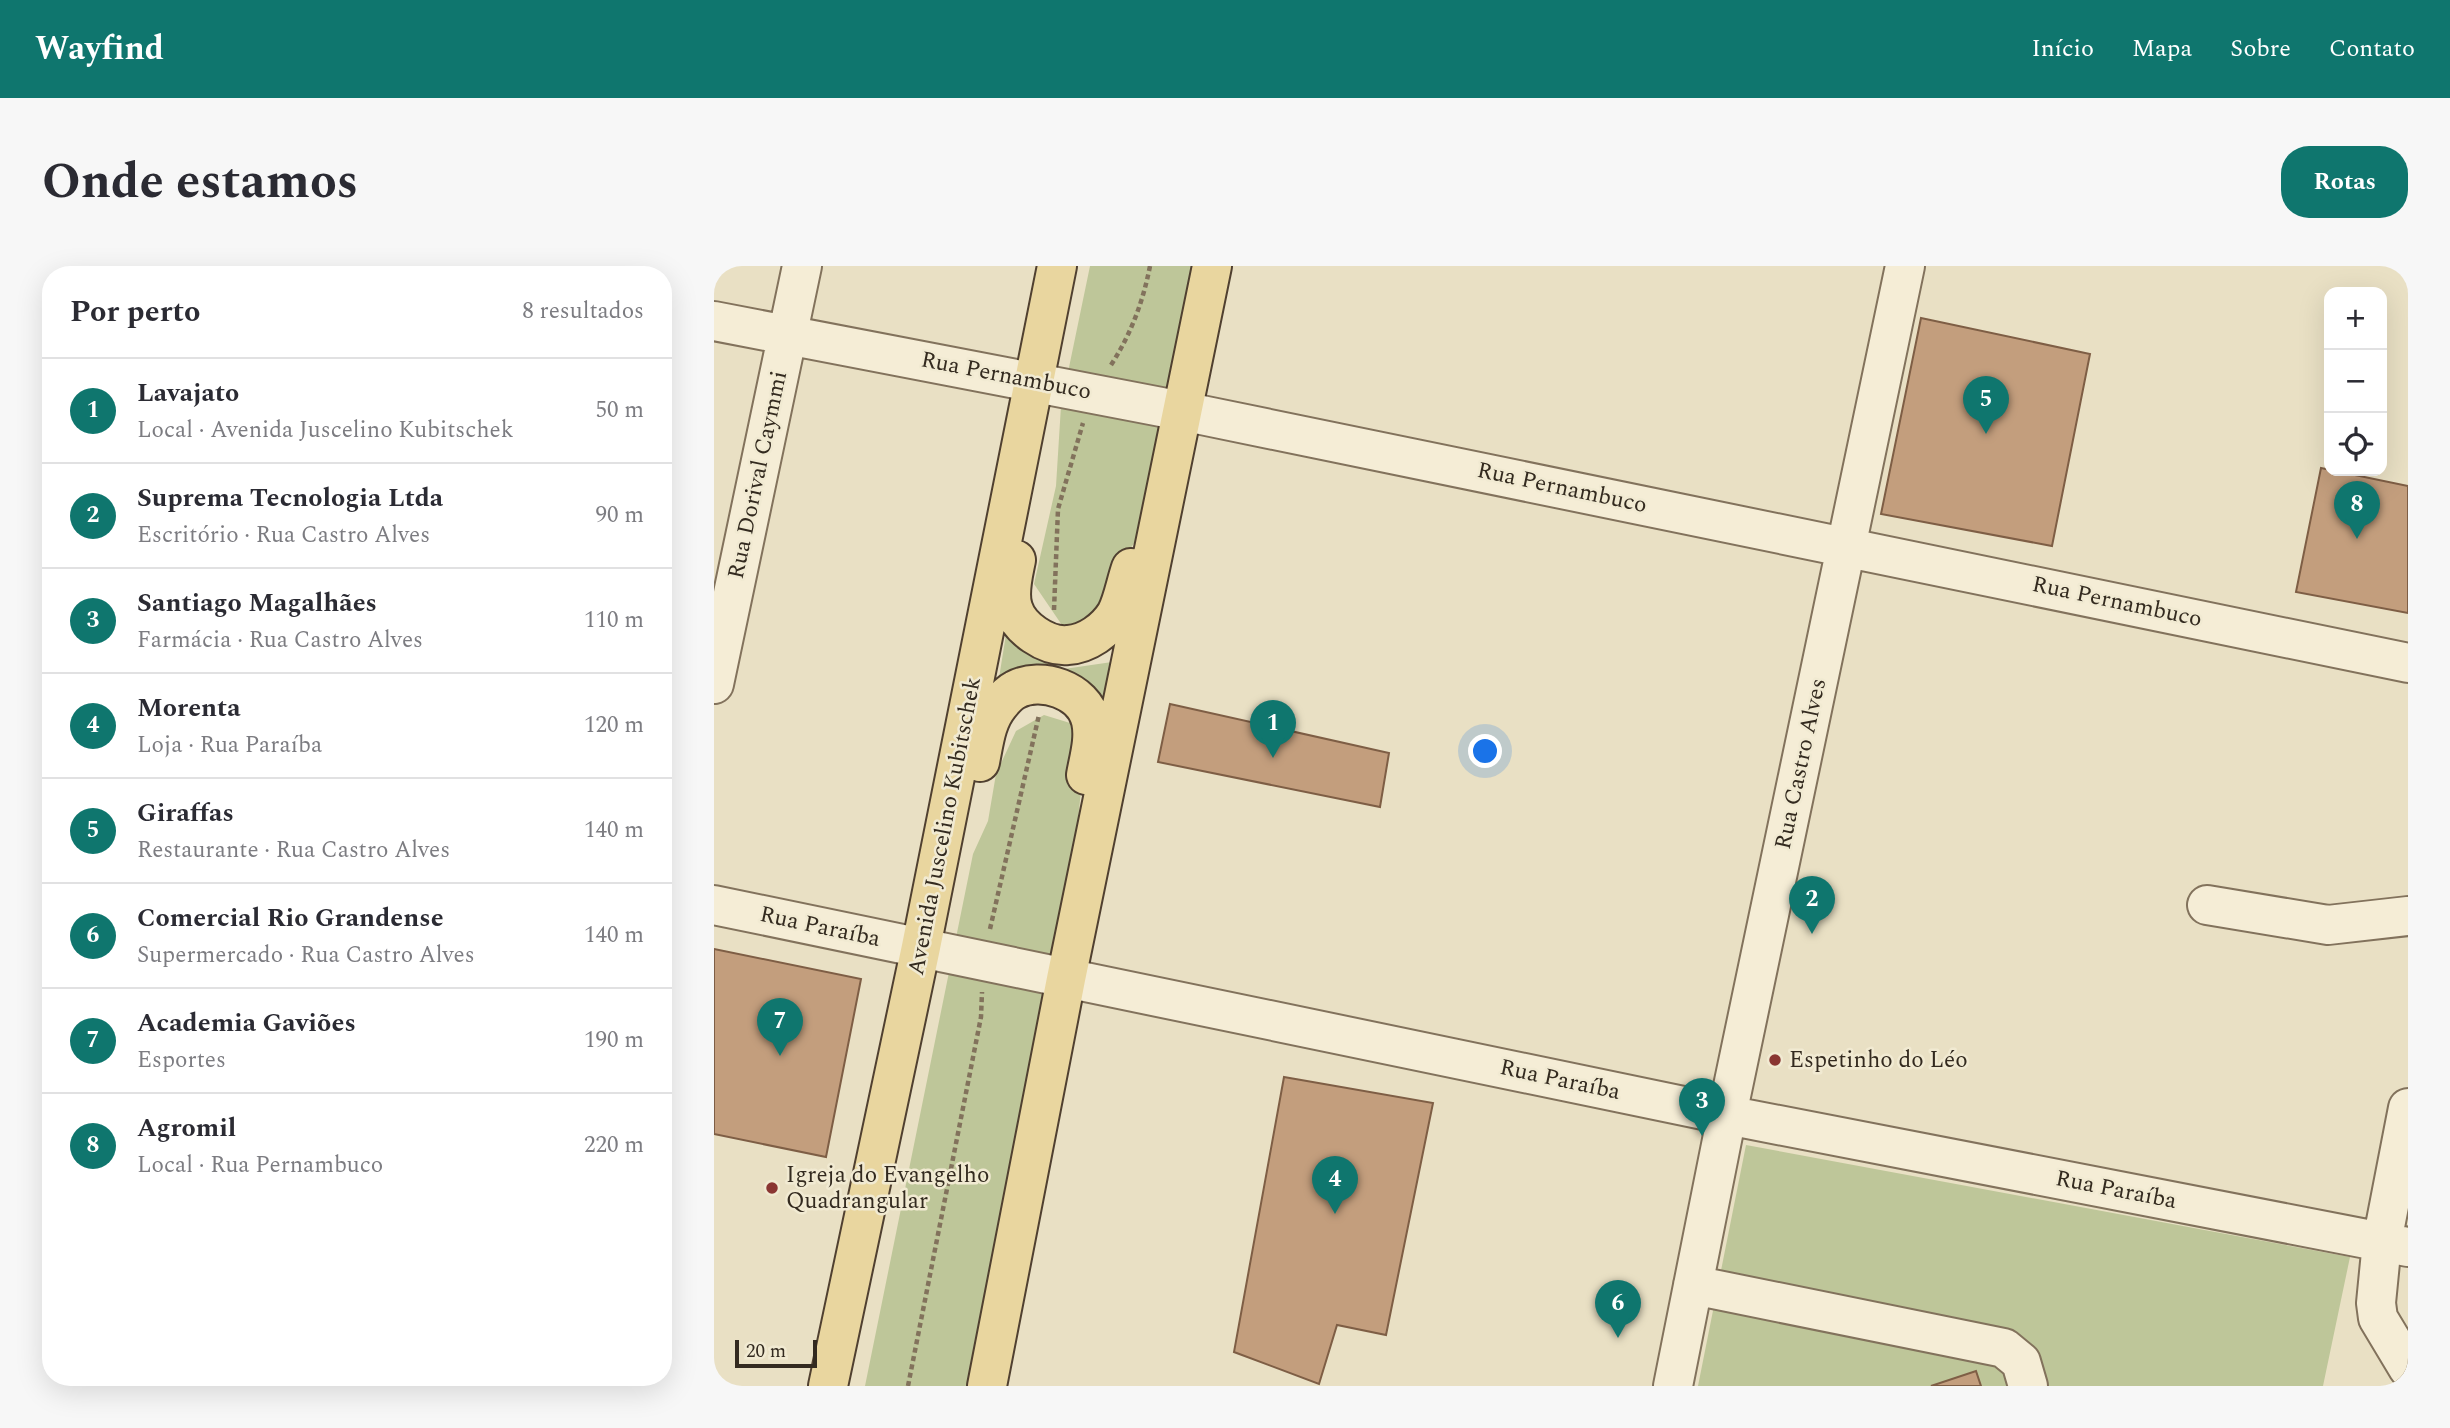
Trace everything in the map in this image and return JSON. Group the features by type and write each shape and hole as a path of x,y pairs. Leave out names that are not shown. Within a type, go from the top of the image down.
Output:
{"main road":[{"name":"Avenida Juscelino Kubitschek","path":"828,1386 921,947 1058,266"},
{"path":"987,1386 1066,979 1212,266"},
{"path":"1017,464 1028,484 1028,499 1011,584 1013,608 1026,629 1044,640 1067,646 1095,637 1116,614 1142,542 1157,532"},
{"path":"946,822 967,803 976,784 988,725 997,708 1013,691 1035,684 1045,685 1058,688 1079,699 1091,719 1092,744 1083,790 1082,812 1094,841"}],"street":[{"name":"Rua Dorival Caymmi","path":"714,684 802,266"},
{"name":"Rua Castro Alves","path":"1673,1386 1905,266"},
{"name":"Rua Pernambuco","path":"714,321 1094,393 2408,663"},
{"name":"Rua Paraíba","path":"714,905 1727,1115 2395,1245"},
{"path":"2207,905 2328,925 2408,916"},
{"path":"2408,1108 2395,1245 2376,1303 2378,1318 2408,1368"},
{"path":"1693,1285 2004,1348 2021,1362 2028,1386"}],"path":[{"path":"1054,642 1058,509 1076,443 1094,393 1128,339 1145,294 1150,266"},
{"path":"908,1386 981,1017 982,960 1045,685"}],"green space":[{"path":"1090,266 1199,266 1146,526 1123,559 1098,619 1068,634 1034,584 1056,486 1061,406"},
{"path":"1007,628 1064,669 1112,662 1112,718 1084,685 995,703"},
{"path":"1044,715 1070,723 1085,752 1073,868 971,1386 865,1386 973,854 988,821 996,774 1016,731"},
{"path":"1746,1145 2350,1257 2323,1386 1698,1386"}],"building":[{"path":"1921,318 2090,354 2052,546 1881,514"},
{"path":"2321,468 2324,469 2324,476 2360,476 2408,486 2408,613 2296,592"},
{"path":"1170,704 1389,753 1380,807 1158,762"},
{"path":"714,949 861,979 826,1157 714,1134"},
{"path":"1284,1077 1433,1103 1386,1335 1337,1325 1319,1384 1234,1352"},
{"path":"1976,1371 1981,1386 1931,1386"}],"place":[{"name":"Giraffas","path":"1986,434"},
{"name":"Agromil","path":"2357,539"},
{"name":"Lavajato","path":"1273,758"},
{"name":"Suprema Tecnologia Ltda","path":"1812,934"},
{"name":"Academia Gaviões","path":"780,1056"},
{"name":"Espetinho do Léo","path":"1775,1060"},
{"name":"Santiago Magalhães","path":"1702,1136"},
{"name":"Igreja do Evangelho Quadrangular","path":"772,1188"},
{"name":"Morenta","path":"1335,1214"},
{"name":"Comercial Rio Grandense","path":"1618,1338"}]}
